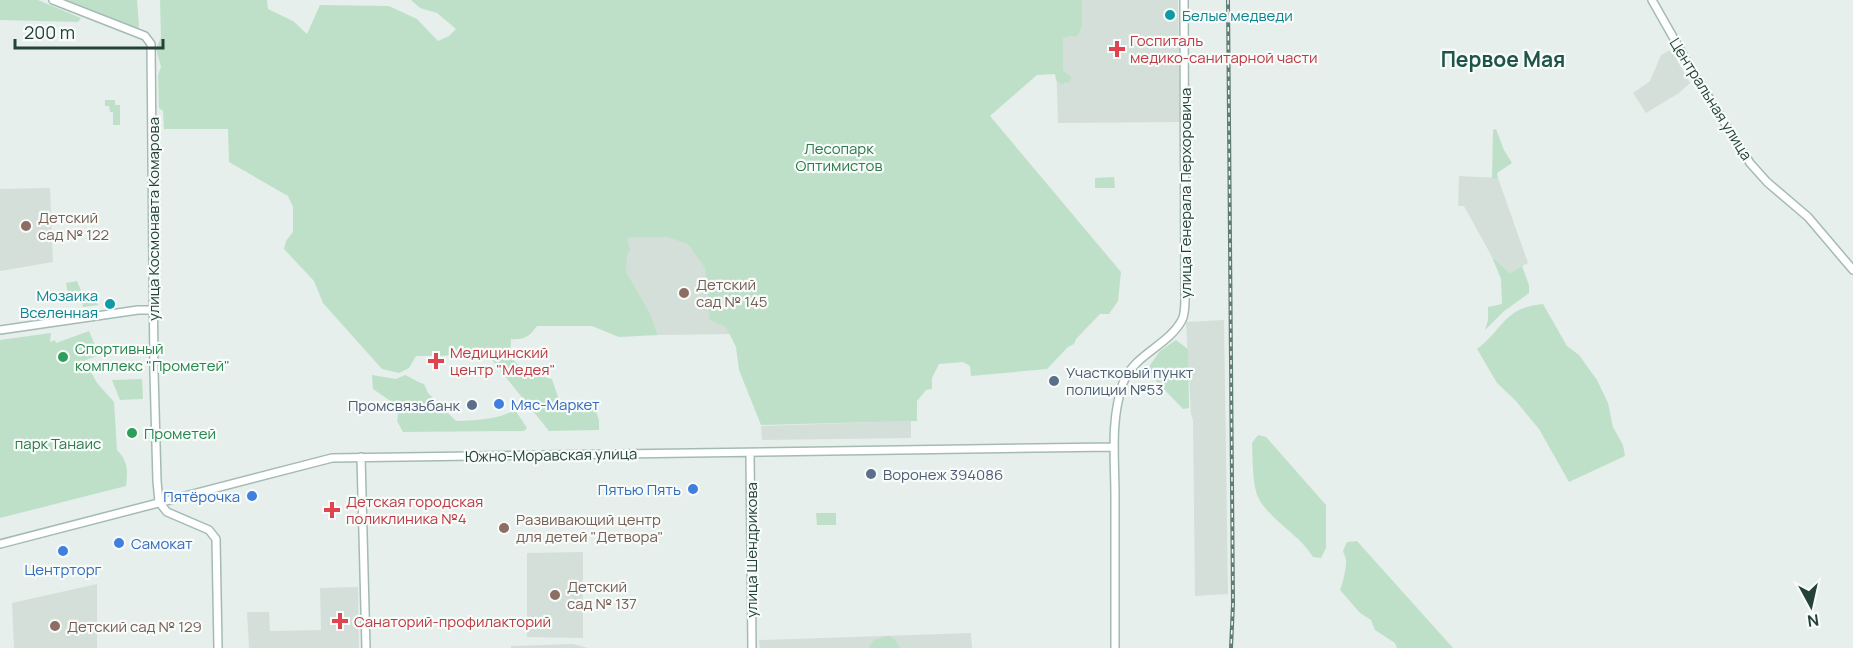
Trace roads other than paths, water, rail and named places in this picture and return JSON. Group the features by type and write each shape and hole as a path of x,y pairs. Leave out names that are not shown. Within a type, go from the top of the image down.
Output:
{"street":[{"name":"улица Космонавта Комарова","path":"53,0 145,36 152,44 154,310 159,502"},
{"name":"улица Генерала Перхоровича","path":"1115,648 1114,421 1124,381 1134,363 1171,333 1183,319 1186,150 1184,0"},
{"name":"Центральная улица","path":"1652,0 1694,74 1750,163 1767,182 1808,217 1853,270"},
{"path":"0,330 138,310 154,310"},
{"name":"Южно-Моравская улица","path":"0,544 326,459 1113,447"},
{"name":"улица Шендрикова","path":"750,453 752,648"},
{"path":"361,457 366,648"},
{"path":"159,502 167,512 209,530 216,539 218,648"}],"railway":[{"path":"1228,0 1233,604 1231,648"}],"place":[{"name":"Белые медведи","path":"1170,15"},
{"name":"Госпиталь медико-санитарной части","path":"1117,49"},
{"name":"Детский сад № 122","path":"26,226"},
{"name":"Детский сад № 145","path":"684,293"},
{"name":"Мозаика Вселенная","path":"110,304"},
{"name":"Спортивный комплекс \"Прометей\"","path":"63,357"},
{"name":"Медицинский центр \"Медея\"","path":"436,361"},
{"name":"Участковый пункт полиции №53","path":"1054,381"},
{"name":"Мяс-Маркет","path":"499,404"},
{"name":"Промсвязьбанк","path":"472,405"},
{"name":"Прометей","path":"132,433"},
{"name":"Воронеж 394086","path":"871,474"},
{"name":"Пятью Пять","path":"693,489"},
{"name":"Пятёрочка","path":"252,496"},
{"name":"Детская городская поликлиника №4","path":"332,510"},
{"name":"Развивающий центр для детей \"Детвора\"","path":"504,528"},
{"name":"Самокат","path":"119,543"},
{"name":"Центрторг","path":"63,551"},
{"name":"Детский сад № 137","path":"555,595"},
{"name":"Cанаторий-профилакторий","path":"340,621"},
{"name":"Детский сад № 129","path":"55,626"}],"district":[{"name":"Первое Мая","path":"1503,59"}],"park label":[{"name":"Лесопарк Оптимистов","path":"839,156"},
{"name":"парк Танаис","path":"58,443"}]}
